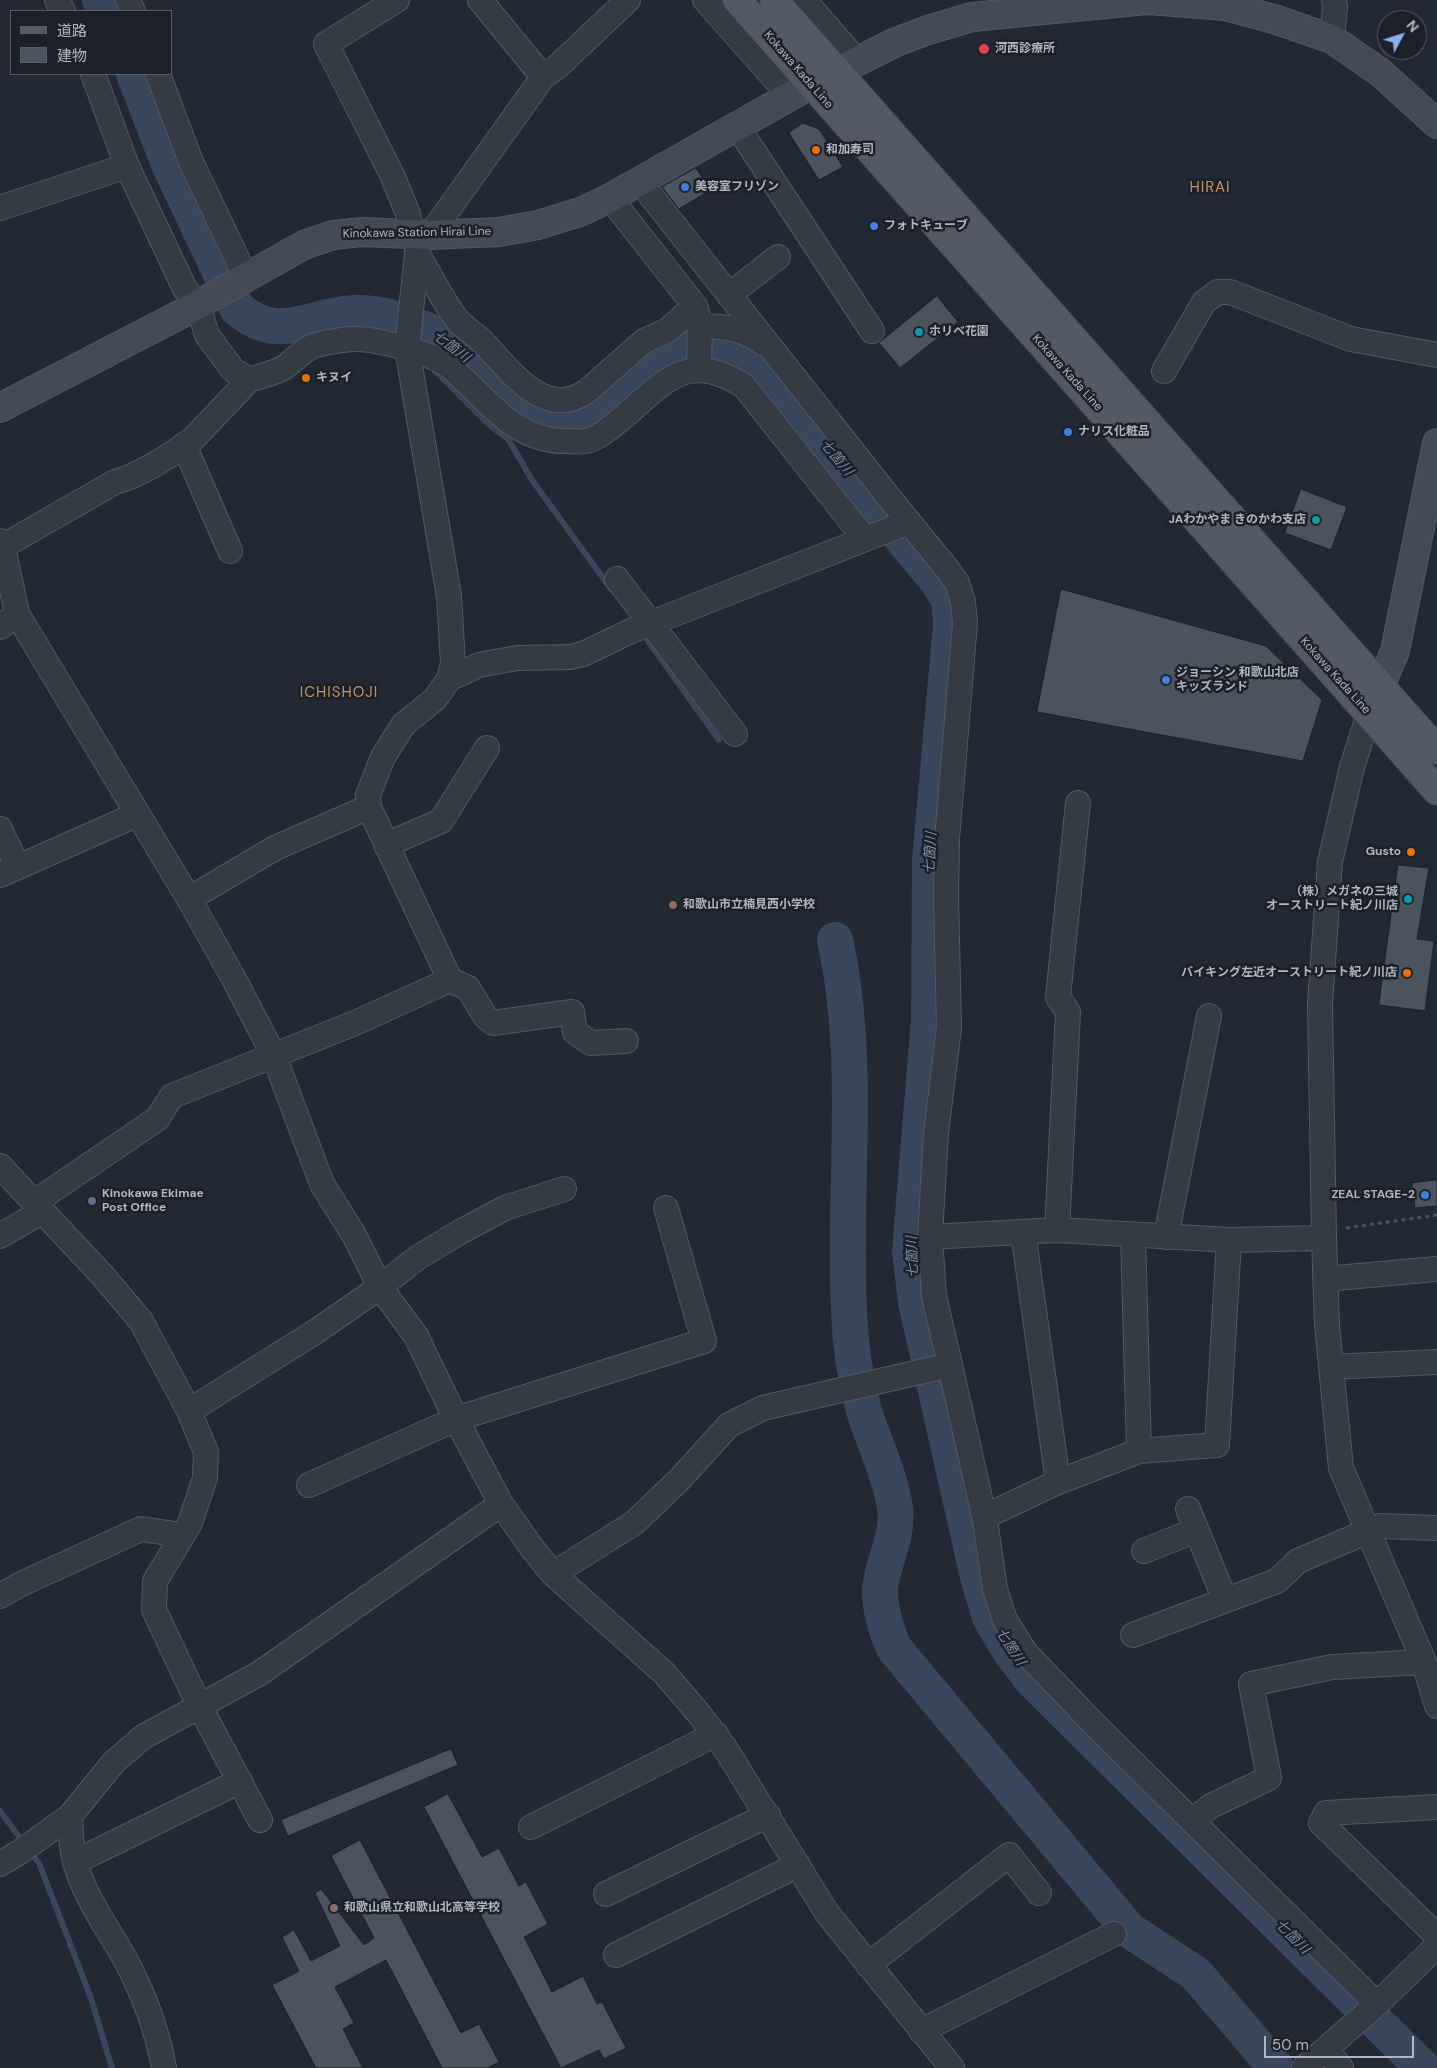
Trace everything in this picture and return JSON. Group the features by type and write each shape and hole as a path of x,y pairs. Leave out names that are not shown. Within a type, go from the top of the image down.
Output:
{"main road":[{"name":"Kokawa Kada Line","path":"737,0 800,90 1437,791"},
{"path":"774,0 847,66 1437,750"}],"street":[{"path":"397,0 326,44 393,177 419,239 457,320 473,332 519,380 535,393 551,400 577,398 644,341 668,330 698,321 741,331 758,339 773,350"},
{"path":"480,0 543,76"},
{"path":"626,1041 591,1043 576,1032 572,1012 493,1023 485,1016 468,988 450,980 369,807 368,795 383,757 403,725 434,699 449,679 453,664 449,596 407,344 419,239 543,76 557,67 628,0"},
{"path":"705,0 800,90"},
{"path":"804,0 847,66"},
{"name":"Kinokawa Station Hirai Line","path":"0,408 204,301 304,244 333,235 362,232 419,239 499,232 538,225 580,212 640,182 800,90 968,8 1148,0 1225,6 1274,19 1332,39 1381,74 1437,124"},
{"path":"1332,39 1334,0"},
{"path":"93,75 128,166 185,289 204,301 207,335 233,370 249,380"},
{"path":"158,75 191,162 243,279"},
{"path":"737,126 872,331"},
{"path":"0,208 128,166"},
{"path":"640,182 773,350 889,530"},
{"path":"610,198 698,321 699,365"},
{"path":"729,294 778,258"},
{"path":"1164,371 1204,302 1218,292 1230,292 1351,340 1437,355"},
{"path":"944,2066 922,2031 827,1913 768,1814 716,1734 664,1673 553,1574 500,1504 416,1336 380,1287 354,1235 322,1184 274,1056 189,899 138,814 9,621 1,545 115,482 131,478 184,445 193,439 249,380 282,368 314,346 354,339 407,344 449,366 502,418 518,429 539,438 561,441 586,441 606,432 677,374 699,365 718,372 744,386 889,530 942,563 956,583 963,602 965,623 947,839 946,896 949,1027 936,1134 930,1237 939,1368 984,1518 995,1589 1005,1620 1025,1652 1094,1724 1193,1820 1371,2009"},
{"path":"1436,1699 1424,1662 1341,1468 1325,1279 1320,1004 1330,862 1352,767 1380,685 1396,651 1437,443"},
{"path":"184,445 230,551"},
{"path":"449,679 479,666 507,660 570,657 583,654 644,626 889,530"},
{"path":"617,579 644,626 735,734"},
{"path":"386,845 441,821 487,748"},
{"path":"1057,1230 1068,1012 1058,997 1078,803"},
{"path":"189,899 274,848 369,807"},
{"path":"0,829 9,871 138,814"},
{"path":"0,1236 157,1119 172,1096 355,1023 450,980"},
{"path":"1166,1237 1209,1016"},
{"path":"0,1166 103,1276 141,1321 189,1411 206,1452 205,1478 190,1523 155,1581 154,1610 199,1705 260,1820"},
{"path":"189,1411 315,1332 380,1287 417,1258 505,1208 564,1189"},
{"path":"309,1485 456,1419 704,1341 666,1208"},
{"path":"930,1237 1057,1230 1229,1240 1324,1232"},
{"path":"1022,1232 1058,1482"},
{"path":"1133,1235 1139,1451"},
{"path":"984,1518 1058,1482 1139,1451 1217,1445 1229,1240"},
{"path":"1325,1279 1437,1270"},
{"path":"1331,1367 1437,1362"},
{"path":"553,1574 634,1523 678,1480 729,1425 763,1408 939,1368"},
{"path":"0,1864 27,1848 70,1816 114,1762 143,1737 260,1673 500,1504"},
{"path":"1144,1551 1192,1520 1225,1600"},
{"path":"1133,1635 1277,1581 1298,1561 1380,1526 1437,1528"},
{"path":"0,1596 21,1584 141,1529 182,1536"},
{"path":"1193,1820 1212,1806 1269,1778 1251,1684 1332,1667 1424,1662"},
{"path":"531,1827 716,1734"},
{"path":"75,1862 240,1782"},
{"path":"1304,2068 1436,1948 1321,1823 1326,1813 1437,1808"},
{"path":"606,1894 768,1814"},
{"path":"70,1816 75,1862 87,1893 126,1960 143,1996 159,2042 164,2068"},
{"path":"868,1965 1009,1855 1039,1893"},
{"path":"616,1955 798,1865"},
{"path":"922,2031 1114,1934"},
{"path":"1326,2049 1341,2068"}],"path":[{"path":"1324,1232 1437,1215"}],"building":[{"name":"和加寿司","path":"803,123 819,129 843,167 819,180 789,133"},
{"name":"美容室フリゾン","path":"696,168 710,190 679,209 662,187"},
{"name":"ホリベ花園","path":"937,296 958,322 900,368 879,343"},
{"name":"JAわかやま きのかわ支店","path":"1301,489 1347,507 1331,550 1285,533"},
{"path":"1061,589 1266,646 1322,700 1303,761 1037,712"},
{"path":"1398,865 1429,868 1417,939 1434,941 1425,1011 1379,1005"},
{"name":"ZEAL STAGE-2","path":"1437,1180 1437,1206 1415,1208 1412,1183"},
{"path":"451,1749 458,1765 288,1836 281,1820"},
{"path":"448,1794 482,1857 499,1848 519,1886 526,1882 548,1924 524,1937 552,1992 583,1976 597,2004 602,2002 626,2048 604,2059 599,2050 561,2068 424,1807"},
{"path":"360,1840 461,2033 479,2024 499,2062 488,2068 442,2068 386,1960 335,1987 354,2023 343,2029 363,2068 316,2068 272,1985 299,1971 282,1937 294,1930 311,1961 340,1946 315,1893 321,1889 364,1945 374,1938 331,1856"}],"waterway":[{"name":"七箇川","path":"100,0 105,10"},
{"name":"七箇川","path":"134,75 169,164 237,308 252,319 267,325 280,326 294,325 338,315 370,313 407,322 447,341 469,359 506,397 534,416 550,420 574,419 593,410 636,374 666,354 692,347 712,348 731,352 751,362 768,377 939,583 949,601 951,624 930,861 929,1019 910,1251 916,1302 978,1577 990,1617 1010,1651 1033,1681 1423,2068"},
{"path":"428,346 429,330"},
{"path":"435,371 487,423 508,439 532,480 611,589"},
{"path":"641,631 719,740"},
{"path":"835,940 843,986 850,1078 848,1217 850,1335 864,1411 886,1471 895,1508 895,1529 880,1590 882,1613 891,1641 894,1648 1129,1930 1196,1974 1276,2068"},
{"path":"0,1811 39,1863 91,1998 112,2068"}],"place":[{"name":"河西診療所","path":"984,49"},
{"name":"和加寿司","path":"816,150"},
{"name":"美容室フリゾン","path":"685,187"},
{"name":"フォトキューブ","path":"874,226"},
{"name":"ホリベ花園","path":"919,332"},
{"name":"キヌイ","path":"306,378"},
{"name":"ナリス化粧品","path":"1068,432"},
{"name":"JAわかやま きのかわ支店","path":"1316,520"},
{"name":"ジョーシン 和歌山北店 キッズランド","path":"1166,680"},
{"name":"Gusto","path":"1411,852"},
{"name":"（株）メガネの三城 オーストリート紀ノ川店","path":"1408,899"},
{"name":"和歌山市立楠見西小学校","path":"673,905"},
{"name":"バイキング左近オーストリート紀ノ川店","path":"1407,973"},
{"name":"ZEAL STAGE-2","path":"1425,1195"},
{"name":"Kinokawa Ekimae Post Office","path":"92,1201"},
{"name":"和歌山県立和歌山北高等学校","path":"334,1908"}],"district":[{"name":"HIRAI","path":"1210,188"},
{"name":"ICHISHOJI","path":"339,693"}]}
